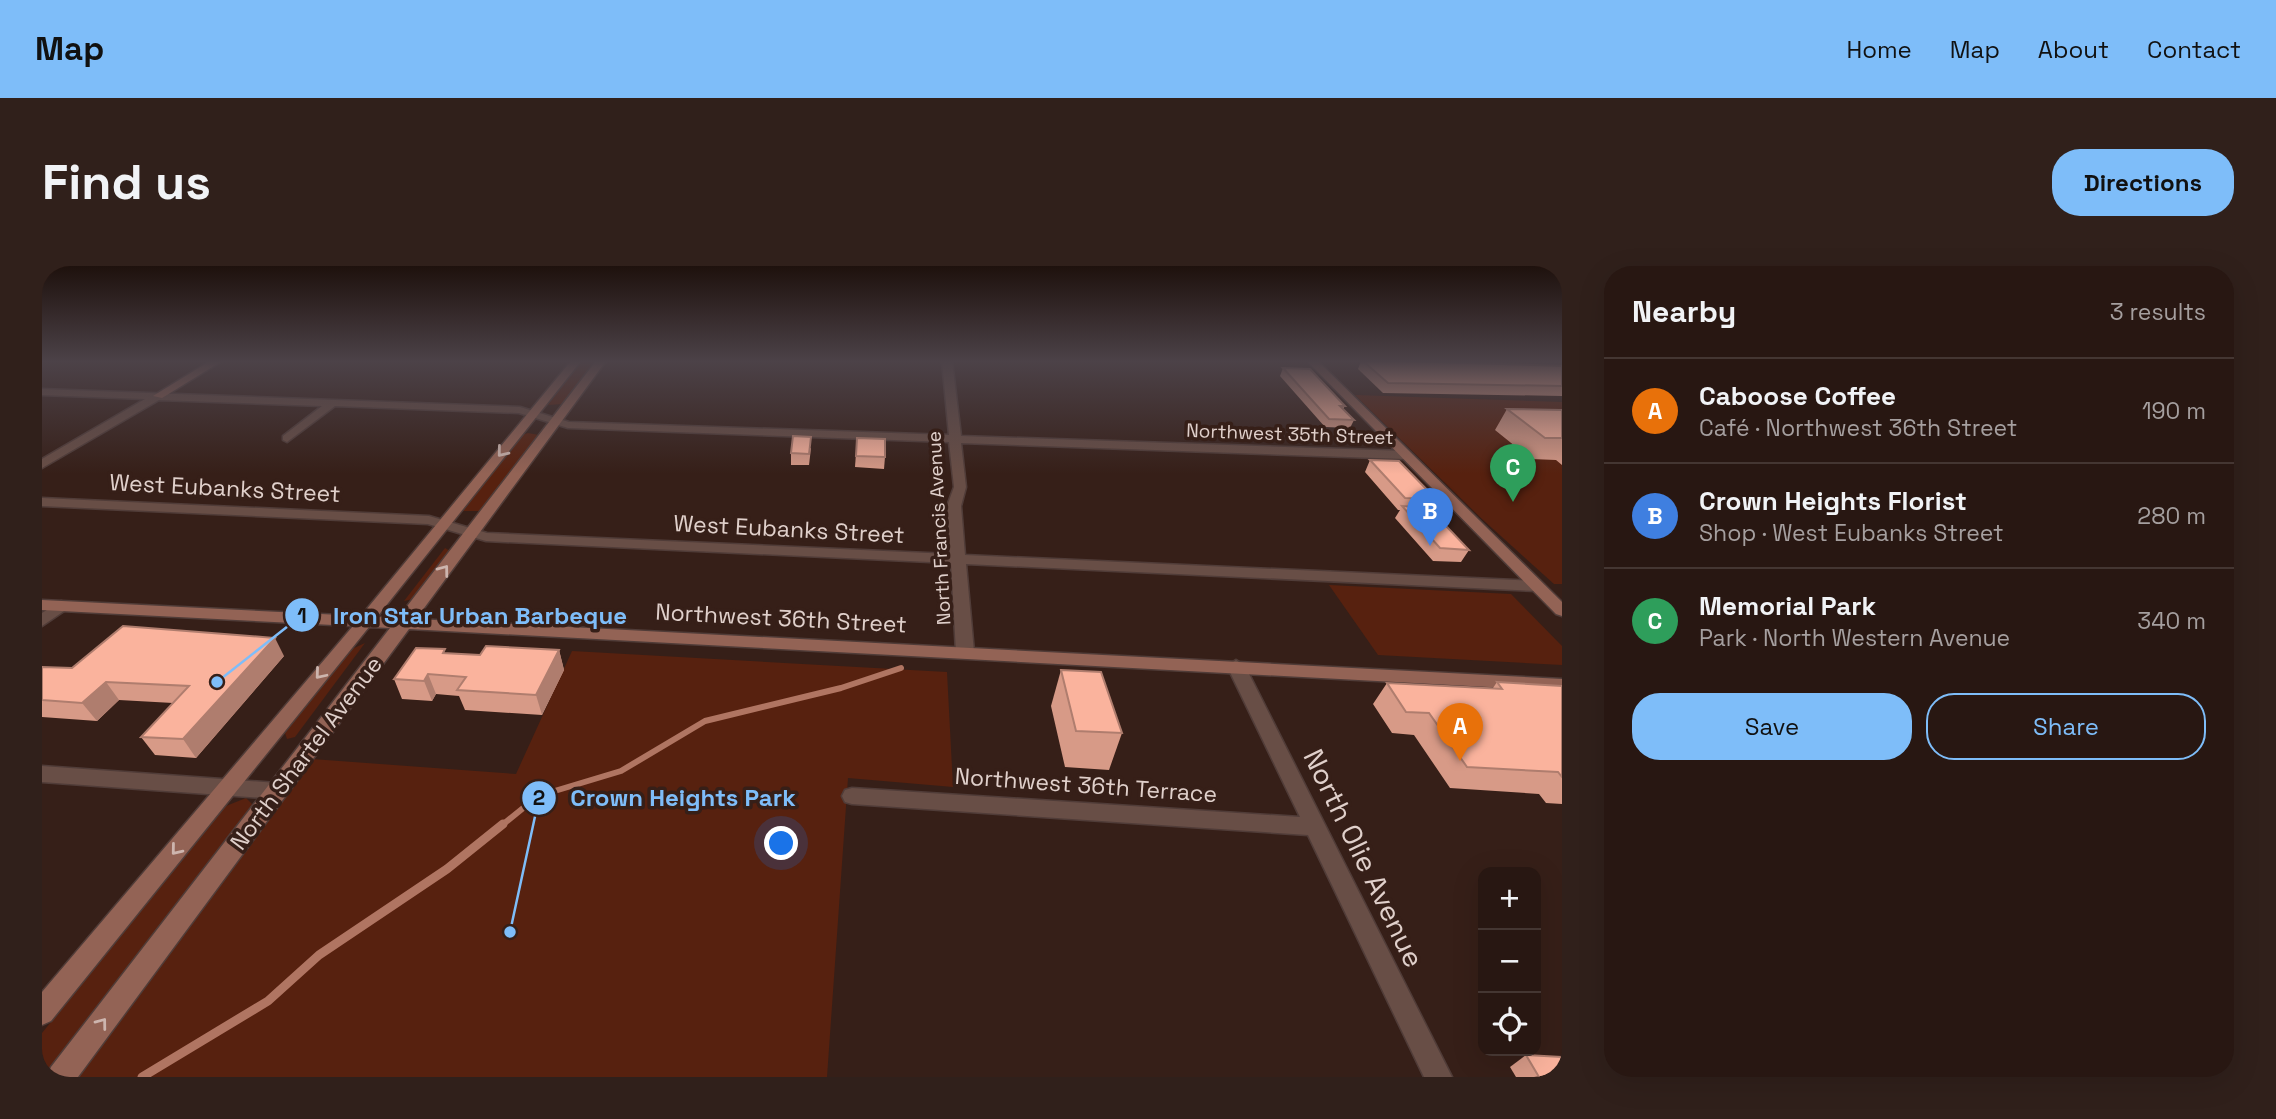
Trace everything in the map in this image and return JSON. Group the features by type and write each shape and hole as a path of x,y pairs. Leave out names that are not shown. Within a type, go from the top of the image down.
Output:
{"street":[{"path":"42,464 153,399"},
{"name":"Northwest 35th Street","path":"285,399 520,410 568,425 1405,455"},
{"name":"North Shartel Avenue","path":"42,1012 545,399"},
{"name":"North Shartel Avenue","path":"61,1077 572,399"},
{"name":"North Francis Avenue","path":"951,399 960,491 954,506 965,652"},
{"path":"1349,399 1562,611"},
{"path":"287,438 336,400"},
{"name":"West Eubanks Street","path":"42,502 204,505 429,520 486,537 1537,586"},
{"path":"184,520 204,505"},
{"name":"Northwest 36th Street","path":"42,605 1562,685"},
{"path":"42,621 61,606"},
{"name":"North Olie Avenue","path":"1237,666 1438,1077"},
{"path":"42,774 277,791"},
{"name":"Northwest 36th Terrace","path":"852,796 1316,827"}],"shaded area":[{"path":"553,399 566,399 562,404 548,405"},
{"path":"1359,399 1562,402 1562,584 1554,584 1482,519"},
{"path":"522,435 539,435 481,511 463,511"},
{"path":"445,548 450,551 413,599 404,601"},
{"path":"1329,585 1511,594 1562,646 1562,665 1378,655"},
{"path":"365,643 295,737 287,739 285,733 352,649"},
{"path":"572,651 947,672 953,787 848,778 827,1077 73,1077 312,759 516,774"},
{"path":"246,798 252,804 251,809 42,1077 42,1033 226,806"}],"building":[{"path":"1311,399 1338,399 1345,406 1340,406 1354,420 1329,419"},
{"path":"1507,409 1562,410 1562,438 1545,438"},
{"path":"793,436 811,437 809,454 791,453"},
{"path":"857,438 885,439 885,457 856,456"},
{"path":"1370,460 1399,461 1436,499 1405,498"},
{"path":"1402,506 1429,508 1469,550 1440,548"},
{"path":"123,626 275,638 183,739 141,737 189,686 106,682 82,703 42,700 42,667 72,668"},
{"path":"486,646 559,650 536,695 457,690 466,677 428,674 424,681 394,679 416,648 445,649 443,653 480,655"},
{"path":"1061,670 1101,672 1122,733 1076,731"},
{"path":"1497,682 1562,686 1562,777 1558,772 1467,767 1429,713 1406,712 1387,683 1502,689"},
{"path":"1527,1056 1562,1057 1562,1077 1539,1077"}],"waterway":[{"path":"501,826 538,796 621,771 705,721 841,688 901,668"},
{"path":"142,1077 268,1001 319,955 447,869 503,824"}],"place":[{"name":"Memorial Park","path":"1513,502"},
{"name":"Crown Heights Florist","path":"1430,546"},
{"name":"Iron Star Urban Barbeque","path":"217,682"},
{"name":"Caboose Coffee","path":"1460,761"},
{"name":"Crown Heights Park","path":"510,932"}]}
